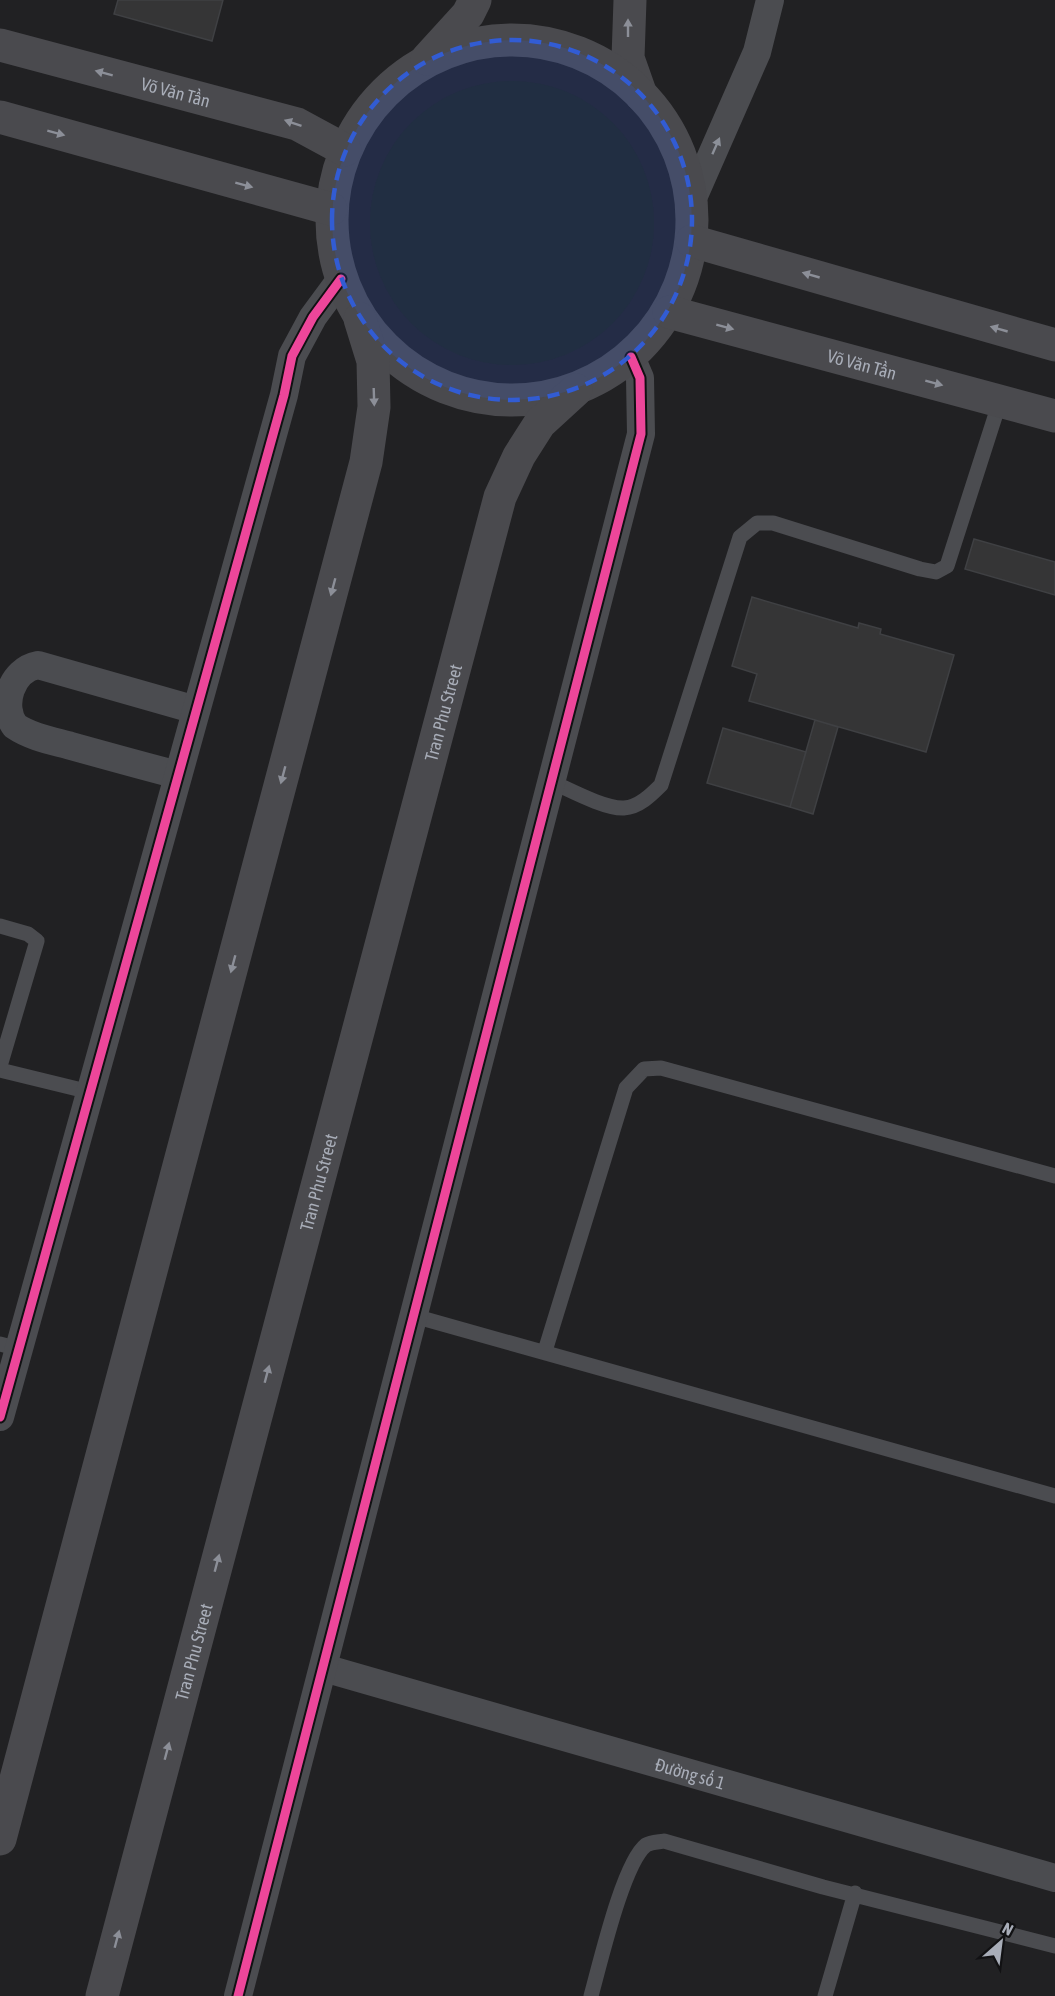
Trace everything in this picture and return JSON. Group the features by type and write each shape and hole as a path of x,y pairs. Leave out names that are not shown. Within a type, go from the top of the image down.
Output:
{"main road":[{"path":"422,64 468,14 475,0"},
{"path":"630,0 628,58 641,95"},
{"path":"0,1839 366,462 374,407 373,362 360,319 341,279 332,245 331,209 345,150 370,107 406,73 450,50 499,40 547,43 592,58 631,84 661,117 681,157 692,200 692,241 684,278 669,312 631,357 576,390 512,401 468,395 426,379 389,353 360,319"},
{"name":"Võ Văn Tần","path":"0,45 297,124 345,150"},
{"path":"0,117 331,209"},
{"path":"692,241 1055,345"},
{"name":"Võ Văn Tần","path":"669,312 1055,416"},
{"name":"Tran Phu Street","path":"102,1996 500,497 519,456 540,423 576,390"}],"street":[{"path":"692,200 757,52 771,0"},
{"path":"0,1418 10,1346 90,1092 284,395 292,356 313,317 341,279"},
{"path":"237,1996 324,1668 641,434 640,378 631,357"},
{"path":"178,775 41,738 17,728 8,720 4,712 5,692 18,672 38,665 196,710"},
{"name":"Đường số 1","path":"324,1668 1055,1878"}],"lane":[{"path":"552,782 594,800 624,808 645,800 660,785 740,537 757,523 773,524 920,569 936,572 947,566 1000,401"},
{"path":"0,926 28,934 37,941 0,1068 90,1092"},
{"path":"545,1351 626,1088 645,1069 661,1068 1055,1176"},
{"path":"414,1316 1055,1496"},
{"path":"591,1996 634,1859 647,1844 664,1840 823,1887 855,1893 1055,1946"},
{"path":"825,1996 855,1893"}],"highlighted area":[{"path":"499,40 547,43 592,58 631,84 661,117 681,157 692,200 692,241 684,278 669,312 631,357 576,390 512,401 468,395 426,379 389,353 360,319 341,279 332,245 331,209 345,150 370,107 422,65 450,50"}],"shaded area":[{"path":"0,0 1055,0 1055,1996 0,1996"},
{"path":"512,81 553,87 579,98 602,113 622,133 637,156 648,182 654,223 648,264 637,290 622,313 602,333 579,348 553,359 512,365 471,359 445,348 422,333 402,313 387,290 376,264 370,223 376,182 387,156 402,133 422,113 445,98 471,87"}],"building":[{"path":"118,0 223,0 212,41 114,14"},
{"path":"974,539 1055,562 1055,595 965,569"},
{"path":"752,597 858,628 859,623 881,629 880,634 954,655 926,752 749,701 757,674 732,666"},
{"path":"815,720 838,727 813,814 790,807"},
{"path":"723,728 806,752 790,807 707,783"}],"cycle path":[{"path":"0,1417 284,395 292,356 313,317 341,279"},
{"path":"238,1996 641,434 640,378 631,357"}]}
